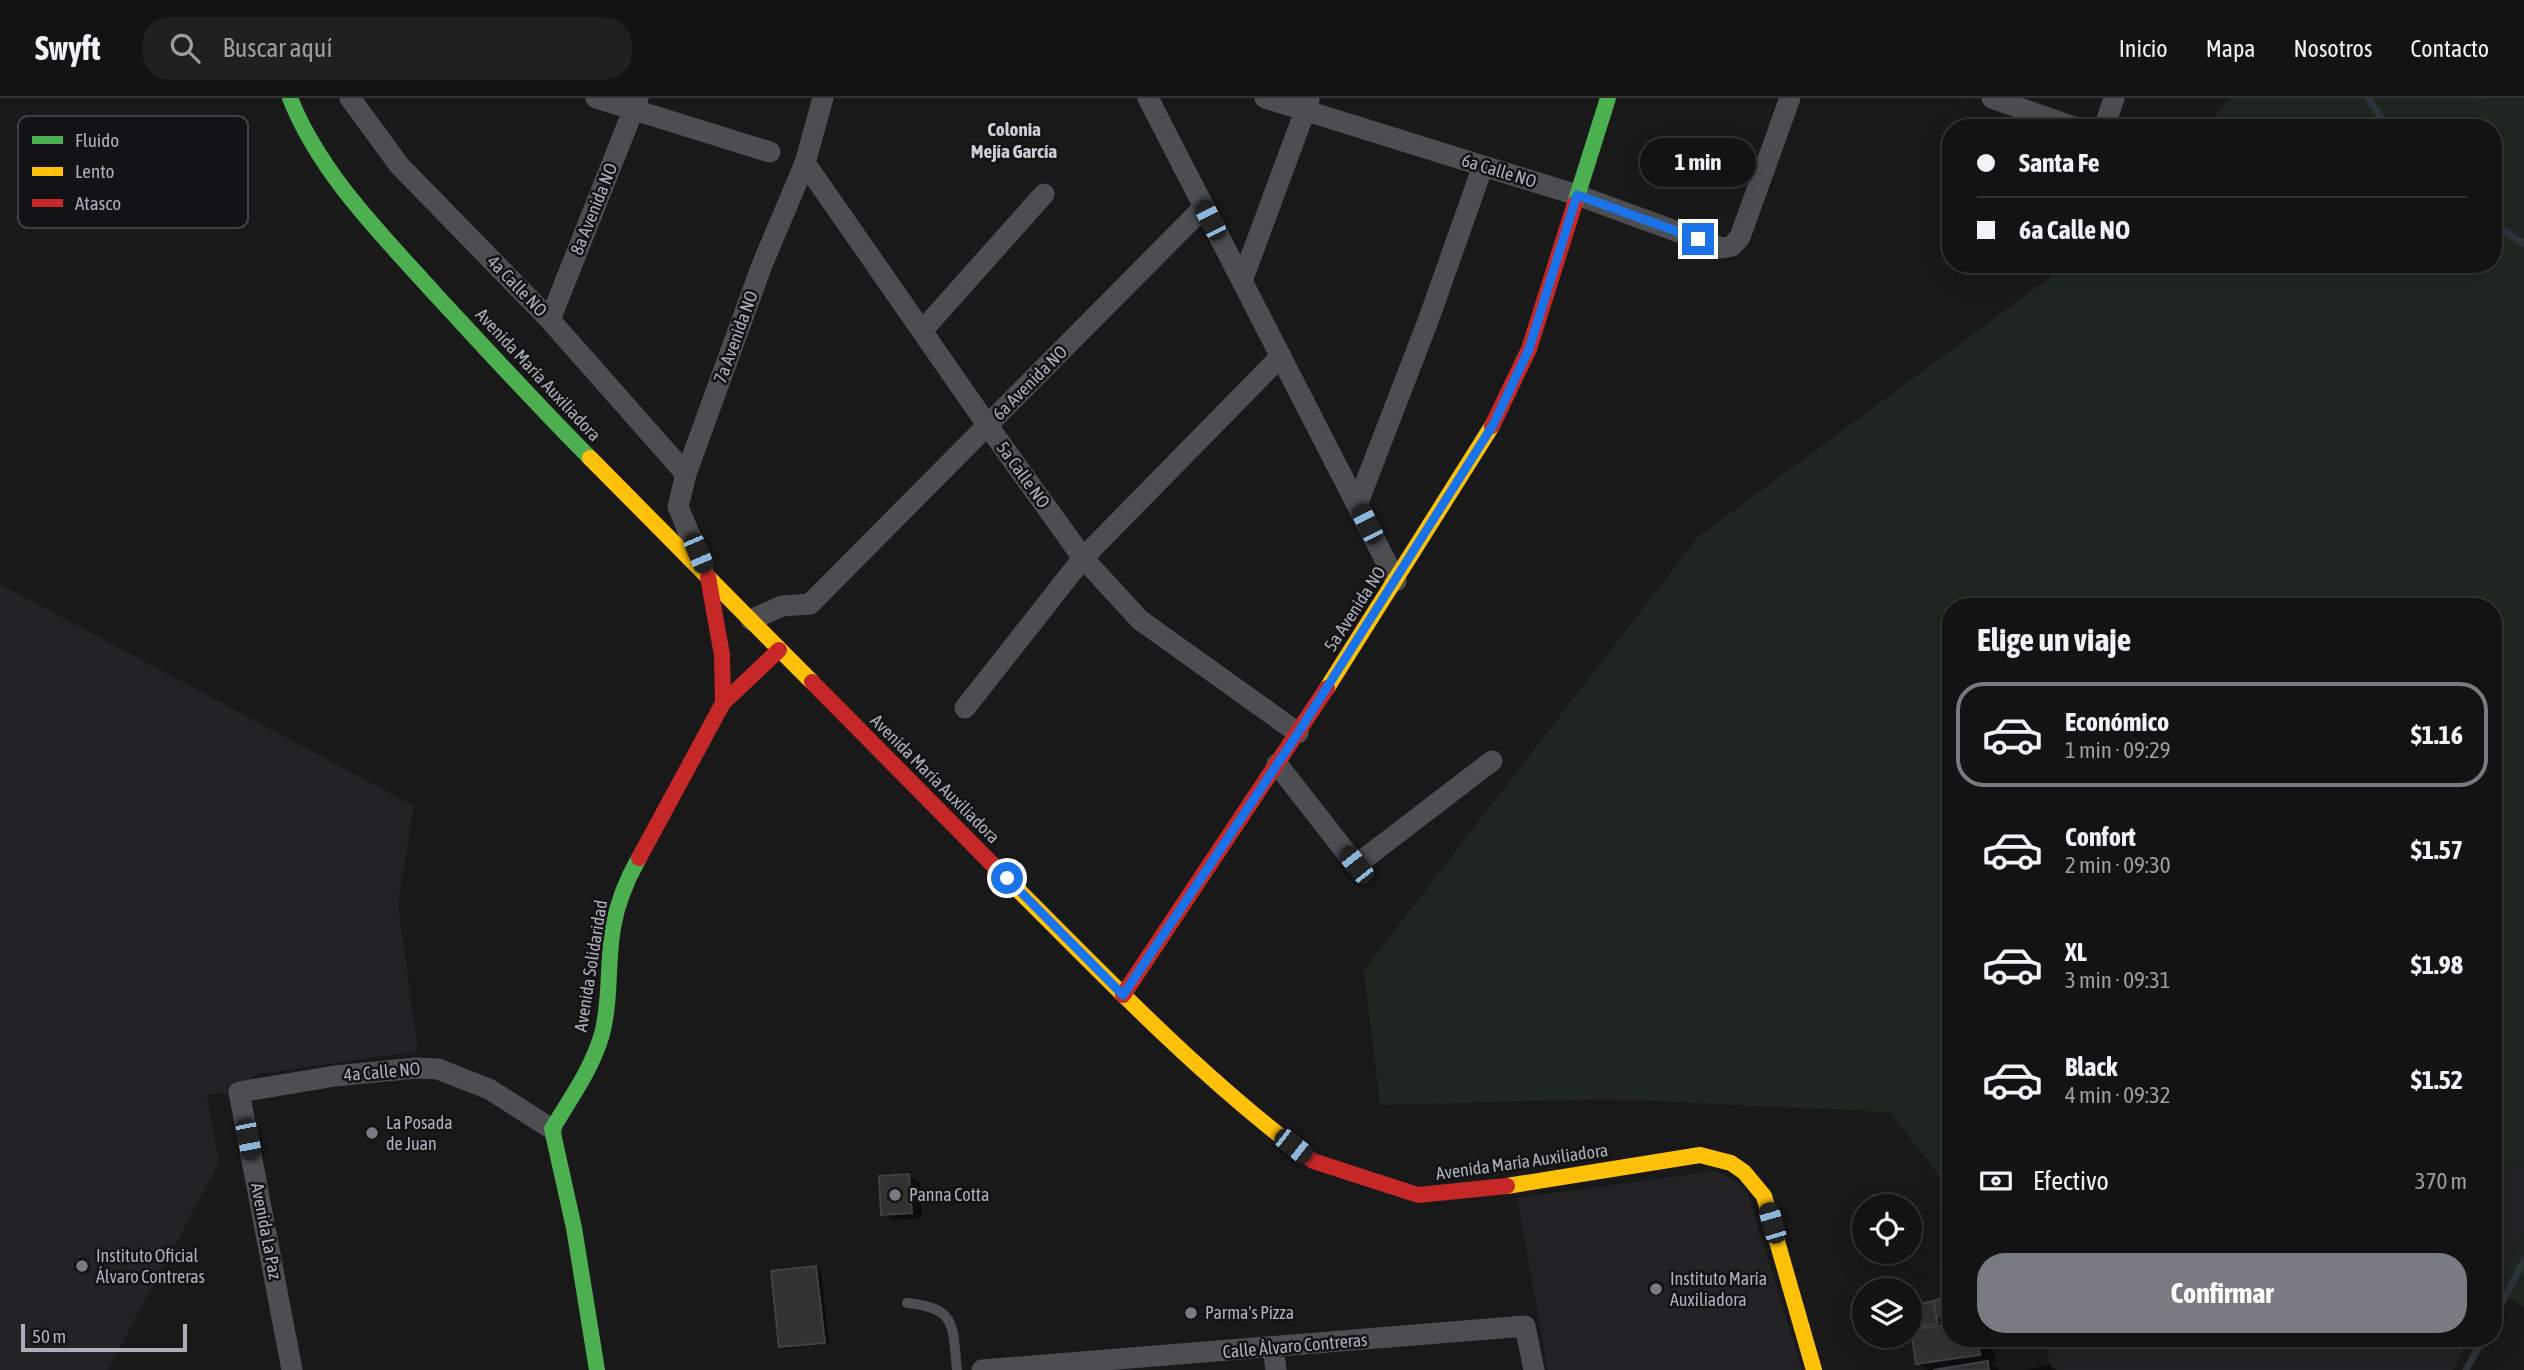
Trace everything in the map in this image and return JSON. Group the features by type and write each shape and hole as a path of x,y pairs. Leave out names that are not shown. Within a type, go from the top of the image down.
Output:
{"street":[{"name":"4a Calle NO","path":"350,98 399,165 550,320 686,474"},
{"path":"596,98 636,104 770,152"},
{"name":"7a Avenida NO","path":"708,577 678,506 686,474 762,265 805,163 823,98"},
{"path":"1148,98 1396,581"},
{"name":"6a Calle NO","path":"1265,98 1307,105 1483,166 1577,195 1722,247 1732,246 1740,237 1790,98"},
{"name":"5a Avenida NO","path":"1123,995 1298,733 1493,425 1529,349 1608,98"},
{"path":"2107,119 2113,98"},
{"path":"2003,100 2053,119"},
{"name":"Avenida María Auxiliadora","path":"295,103 325,163 374,227 535,403 1123,995 1257,1118 1313,1161 1418,1195 1503,1187 1700,1155 1731,1163 1744,1172 1764,1196 1814,1370"},
{"name":"8a Avenida NO","path":"550,320 636,104"},
{"path":"1242,281 1307,105"},
{"name":"5a Calle NO","path":"805,163 1083,558 1140,620 1298,733"},
{"path":"1357,505 1428,321 1483,166"},
{"path":"922,331 1044,194"},
{"name":"6a Avenida NO","path":"751,620 782,606 810,604 1204,207"},
{"path":"965,708 1083,558 1280,356"},
{"name":"Avenida Solidaridad","path":"708,577 722,655 723,703"},
{"name":"Avenida Solidaridad","path":"552,1129 591,1065 602,1034 608,999 613,927 628,878 723,703 779,650"},
{"path":"1277,764 1356,865 1492,761"},
{"name":"4a Calle NO","path":"239,1093 335,1076 416,1068 438,1069 489,1089 552,1129"},
{"name":"Avenida La Paz","path":"239,1093 292,1370"},
{"path":"552,1129 574,1228 597,1370"},
{"name":"Calle Álvaro Contreras","path":"982,1370 1525,1326 1534,1370"},
{"path":"1273,1348 1276,1370"}],"lane":[{"path":"907,1303 927,1304 944,1313 949,1319 953,1329 957,1370"}],"shaded area":[{"path":"2229,98 2524,98 2524,1165 2502,1168 2502,598 1942,598 1942,1179 1890,1112 1610,1099 1380,1105 1364,970 1698,537 2056,273 2502,273 2502,119 2214,119"},
{"path":"0,584 414,806 398,903 418,1051 257,1074 239,1092 207,1095 219,1163 108,1370 0,1370"},
{"path":"2524,1165 2524,1233 2502,1275 2502,1168"},
{"name":"Instituto María Auxiliadora","path":"1715,1171 1734,1179 1748,1194 1802,1370 1548,1370 1517,1198"},
{"path":"2524,1233 2524,1307 2502,1295 2502,1275"},
{"path":"2047,1347 2465,1347 2453,1370 2051,1370"}],"building":[{"path":"909,1174 912,1213 881,1215 879,1176"},
{"path":"816,1266 825,1343 779,1347 771,1271"},
{"path":"1942,1298 1942,1315 1936,1317 1933,1301"},
{"path":"1933,1301 1938,1323 1922,1327 1922,1304"},
{"path":"1942,1325 1942,1347 1978,1347 1980,1355 1916,1364 1914,1348 1922,1348 1922,1328"},
{"path":"1988,1361 1989,1370 1933,1370"}],"waterway":[{"path":"2368,98 2382,119"},
{"path":"2502,229 2524,244"},
{"path":"2502,1303 2524,1260"},
{"path":"2466,1370 2479,1347"}],"traffic: fast":[{"path":"290,98 318,152 354,202 436,295 590,458"},
{"path":"1575,203 1608,98"},
{"path":"597,1370 574,1228 552,1129 587,1072 598,1047 607,1008 615,919 630,874 639,858"}],"traffic: slow":[{"path":"1327,688 1492,426"},
{"path":"590,458 812,682"},
{"path":"997,869 1175,1045 1288,1142"},
{"path":"1507,1186 1700,1155 1731,1163 1744,1172 1764,1196 1814,1370"}],"traffic: jam":[{"path":"1492,426 1529,349 1575,203"},
{"path":"708,577 722,655 723,703"},
{"path":"639,858 723,703 779,650"},
{"path":"812,682 997,869"},
{"path":"1123,995 1327,688"},
{"path":"1288,1142 1313,1161 1418,1195 1507,1186"}],"place":[{"name":"La Posada de Juan","path":"372,1133"},
{"name":"Panna Cotta","path":"895,1195"},
{"name":"Instituto Oficial Álvaro Contreras","path":"82,1266"},
{"name":"Instituto María Auxiliadora","path":"1656,1289"},
{"name":"Parma's Pizza","path":"1191,1313"}],"district":[{"name":"Colonia Mejía García","path":"1014,140"}],"route":[{"path":"1007,878 1123,995 1298,733 1493,425 1529,349 1577,195 1698,239"}]}
